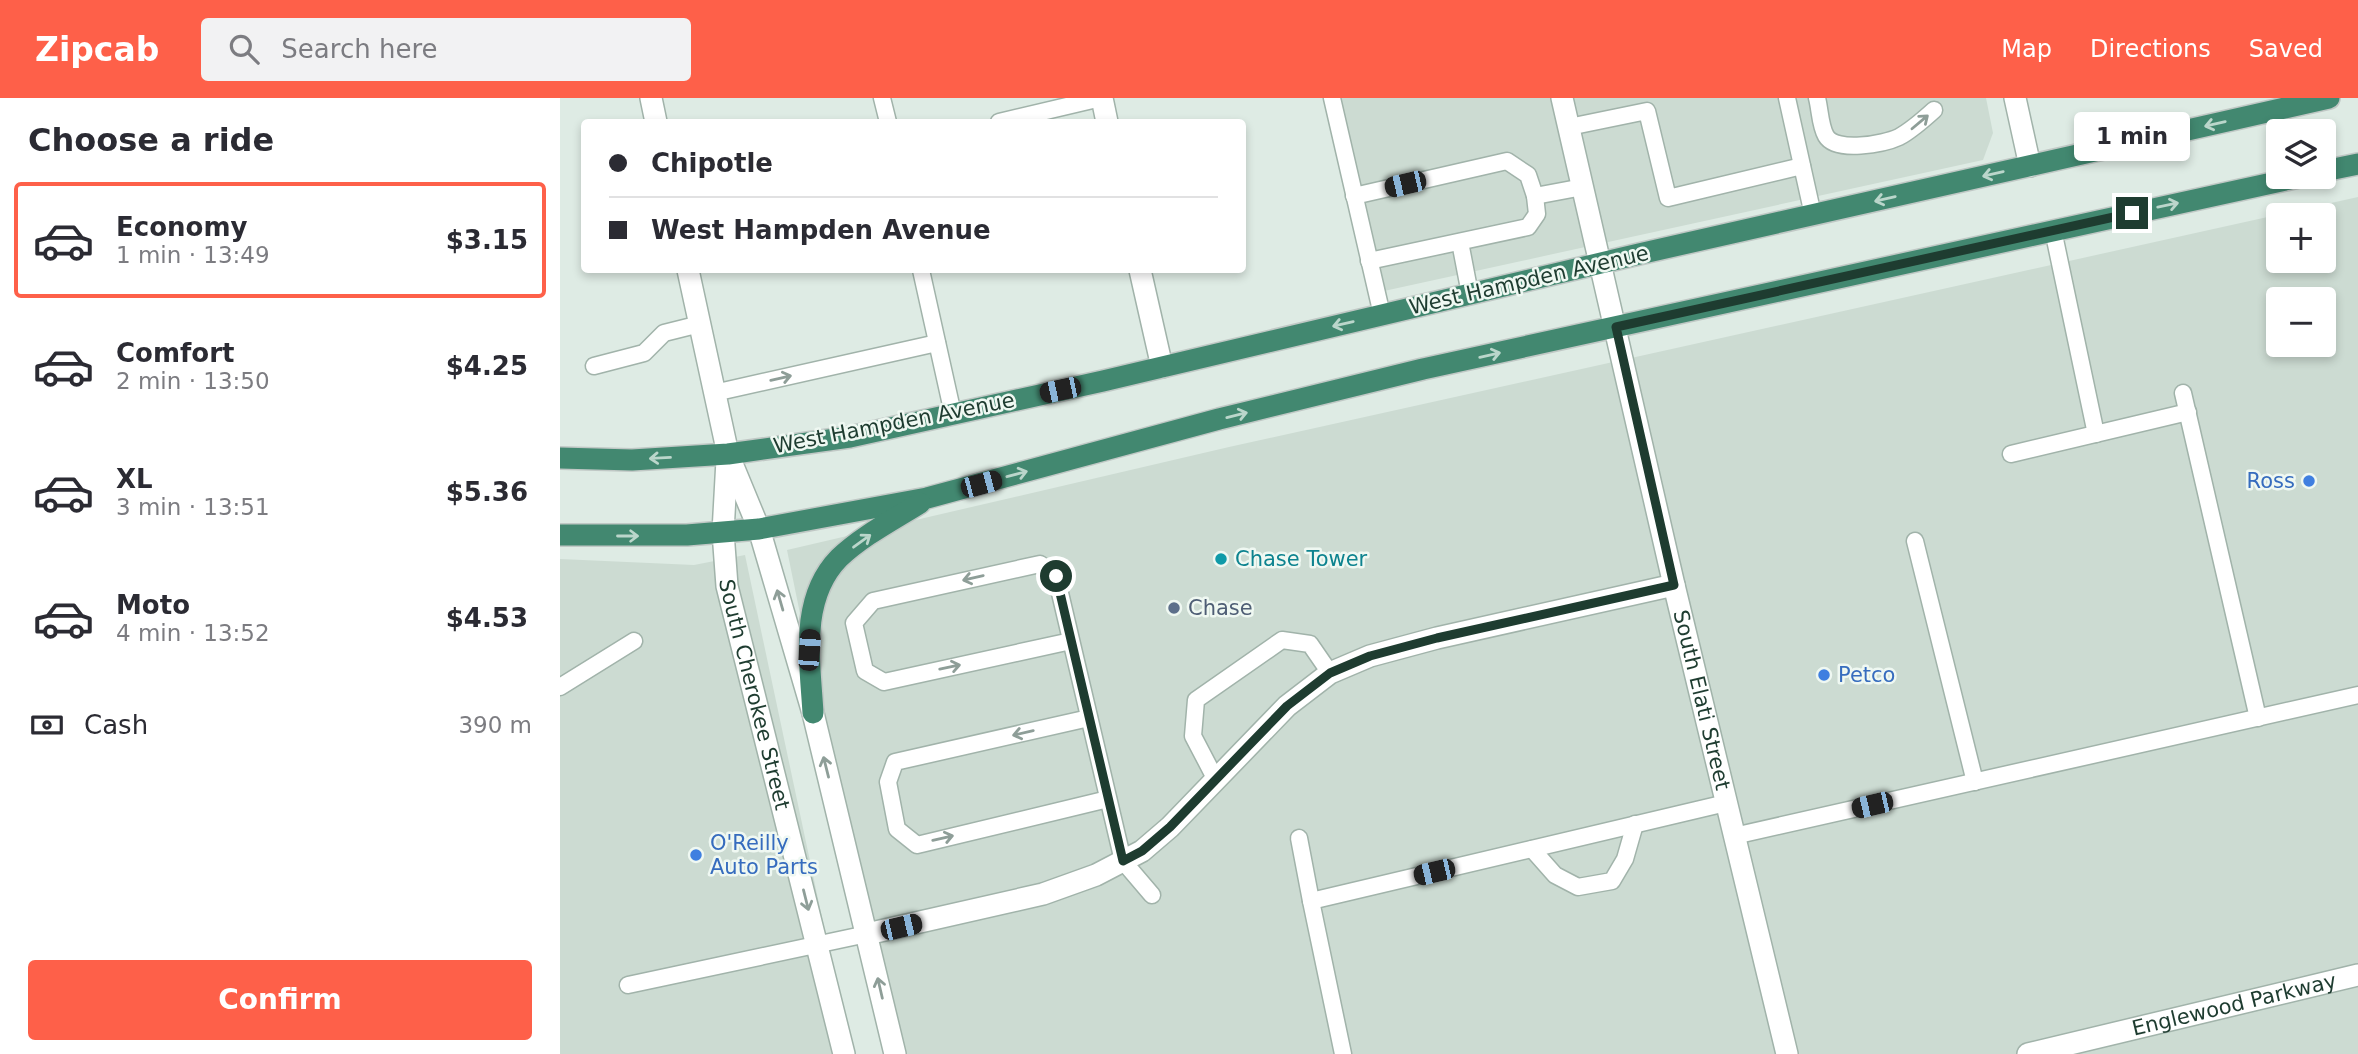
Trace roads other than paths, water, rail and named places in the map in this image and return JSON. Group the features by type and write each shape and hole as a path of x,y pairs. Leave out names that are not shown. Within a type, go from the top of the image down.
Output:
{"highway":[{"name":"West Hampden Avenue","path":"560,458 632,460 728,454 850,437 2030,166 2253,106 2329,98"},
{"path":"2336,169 2358,164"},
{"path":"560,535 636,536 723,532 928,498 1219,419 1423,369 2266,184"},
{"path":"813,713 809,650 811,612 819,585 839,558 928,498"}],"street":[{"path":"651,98 655,119"},
{"path":"1101,98 1106,119"},
{"name":"South Elati Street","path":"1562,98 1674,585 1787,1054"},
{"path":"2015,98 2030,166"},
{"name":"South Cherokee Street","path":"689,273 728,454 759,528 813,713 895,1054"},
{"path":"1141,273 1162,367"},
{"name":"South Cherokee Street","path":"728,454 723,532 727,586 844,1054"},
{"path":"867,934 1043,894 1096,874 1142,851 1170,827 1287,706 1330,673 1370,656 1437,638 1674,585"},
{"name":"Englewood Parkway","path":"2028,1054 2358,975"}],"lane":[{"path":"882,98 887,119"},
{"path":"1012,119 1101,98"},
{"path":"1332,98 1382,315"},
{"path":"1787,98 1813,215"},
{"path":"1817,98 1826,136 1835,144 1844,146 1897,138 1934,110"},
{"path":"1569,127 1647,111 1668,198 1802,166"},
{"path":"1354,196 1507,161 1528,174 1535,196 1537,214 1528,227 1369,261"},
{"path":"1535,196 1583,187"},
{"path":"2053,230 2096,434"},
{"path":"1460,242 1470,294"},
{"path":"921,273 953,414"},
{"path":"594,366 644,353 664,333 700,324"},
{"path":"714,393 937,343"},
{"path":"2183,393 2258,718"},
{"path":"2011,454 2188,411"},
{"path":"1915,541 1975,782"},
{"path":"1071,641 884,682 865,671 854,623 873,601 1040,564 1056,576 1123,861 1152,895"},
{"path":"1216,780 1193,736 1196,700 1282,640 1310,644 1330,673"},
{"path":"560,687 634,641"},
{"path":"1734,836 2358,695"},
{"path":"1089,718 895,762 888,782 897,829 917,845 1108,799"},
{"path":"1311,901 1726,803"},
{"path":"1532,849 1555,874 1578,887 1612,881 1625,859 1635,824"},
{"path":"1298,838 1343,1054"},
{"path":"628,985 867,934"}],"place":[{"name":"Ross","path":"2309,481"},
{"name":"Chase Tower","path":"1221,559"},
{"name":"Chase","path":"1174,608"},
{"name":"Petco","path":"1824,675"},
{"name":"O'Reilly Auto Parts","path":"696,855"}]}
